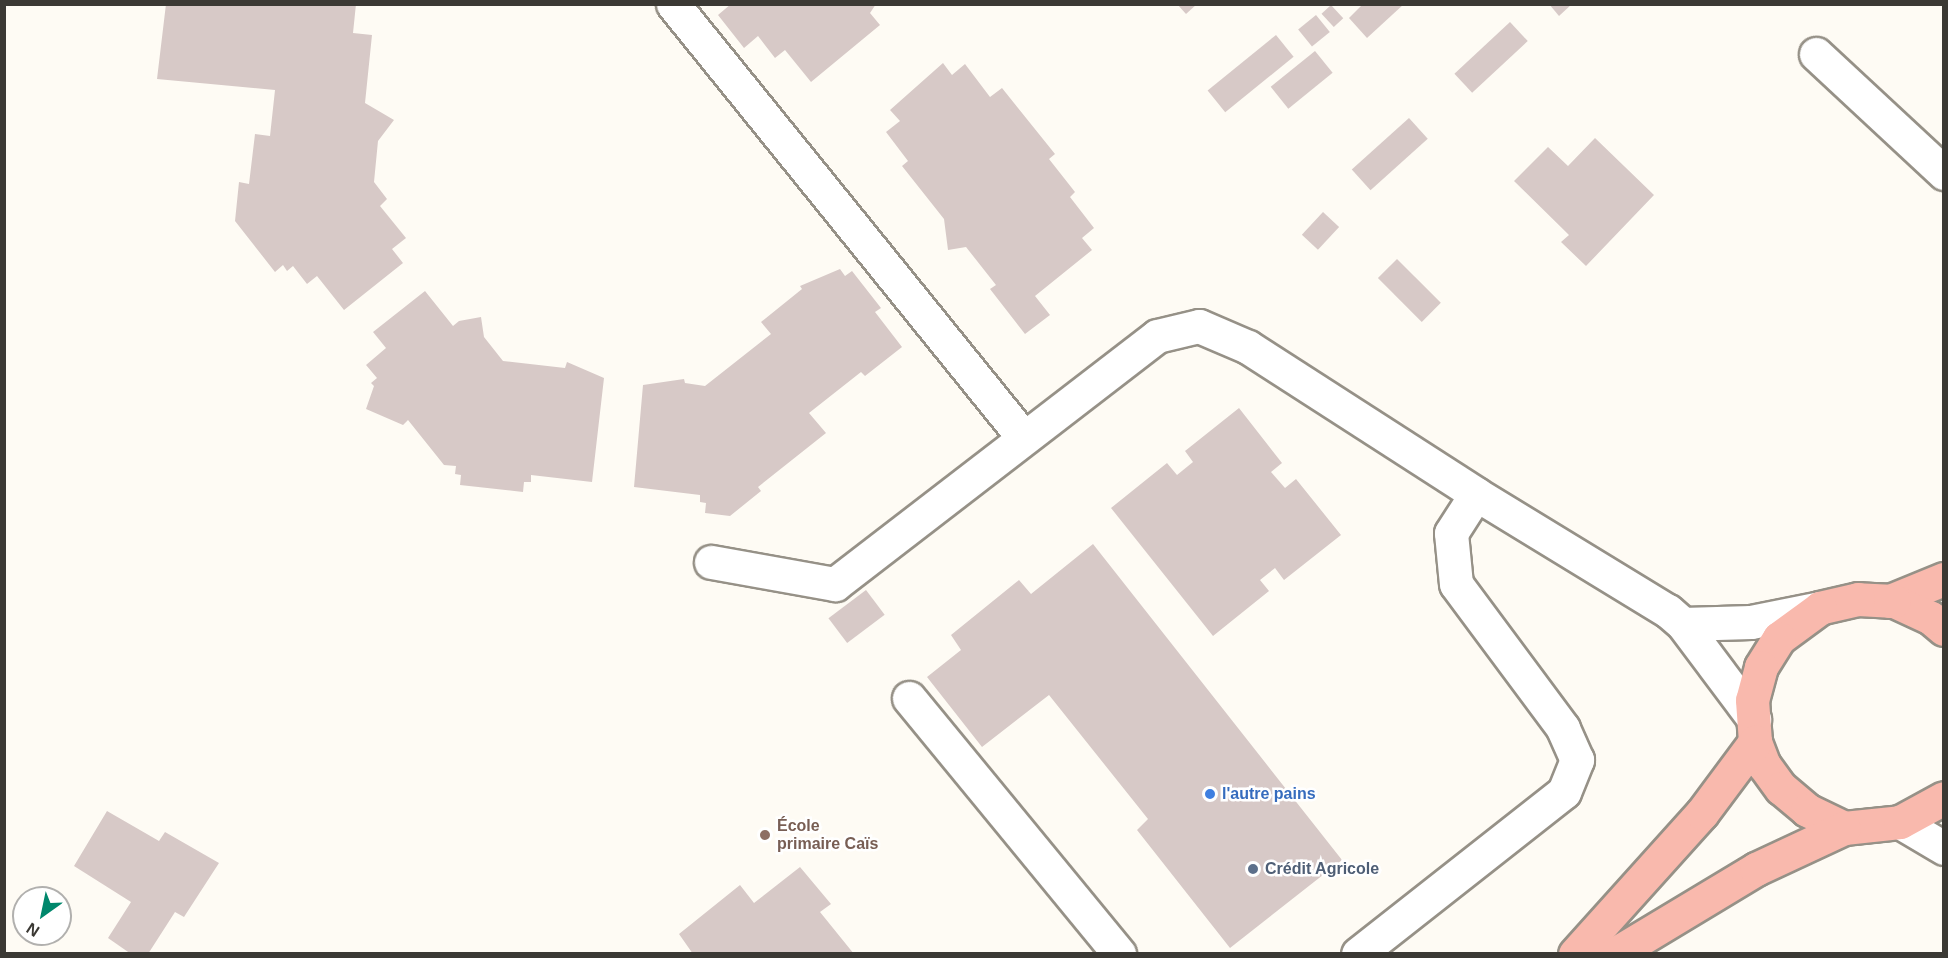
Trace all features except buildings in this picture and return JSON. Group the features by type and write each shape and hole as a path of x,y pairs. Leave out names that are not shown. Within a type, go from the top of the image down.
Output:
{"main road":[{"path":"1890,601 1944,579"},
{"path":"1844,828 1807,810 1781,788 1754,730 1752,700 1761,667 1779,638 1820,608 1858,598 1890,601 1931,618 1944,629"},
{"path":"1575,954 1702,813 1754,730"},
{"path":"1615,954 1756,869 1844,828 1900,822 1944,798"}],"lane":[{"path":"674,4 1024,438"},
{"path":"1816,54 1944,173"},
{"path":"711,562 835,584 1157,336 1199,326 1248,347 1683,624 1754,730"},
{"path":"1358,954 1564,792 1577,760 1563,728 1456,584 1451,533 1476,494"},
{"path":"1683,624 1751,622 1820,608"},
{"path":"909,698 1119,954"},
{"path":"1900,822 1944,848"}],"place":[{"name":"l'autre pains","path":"1210,794"},
{"name":"École primaire Caïs","path":"765,835"},
{"name":"Crédit Agricole","path":"1253,869"}]}
